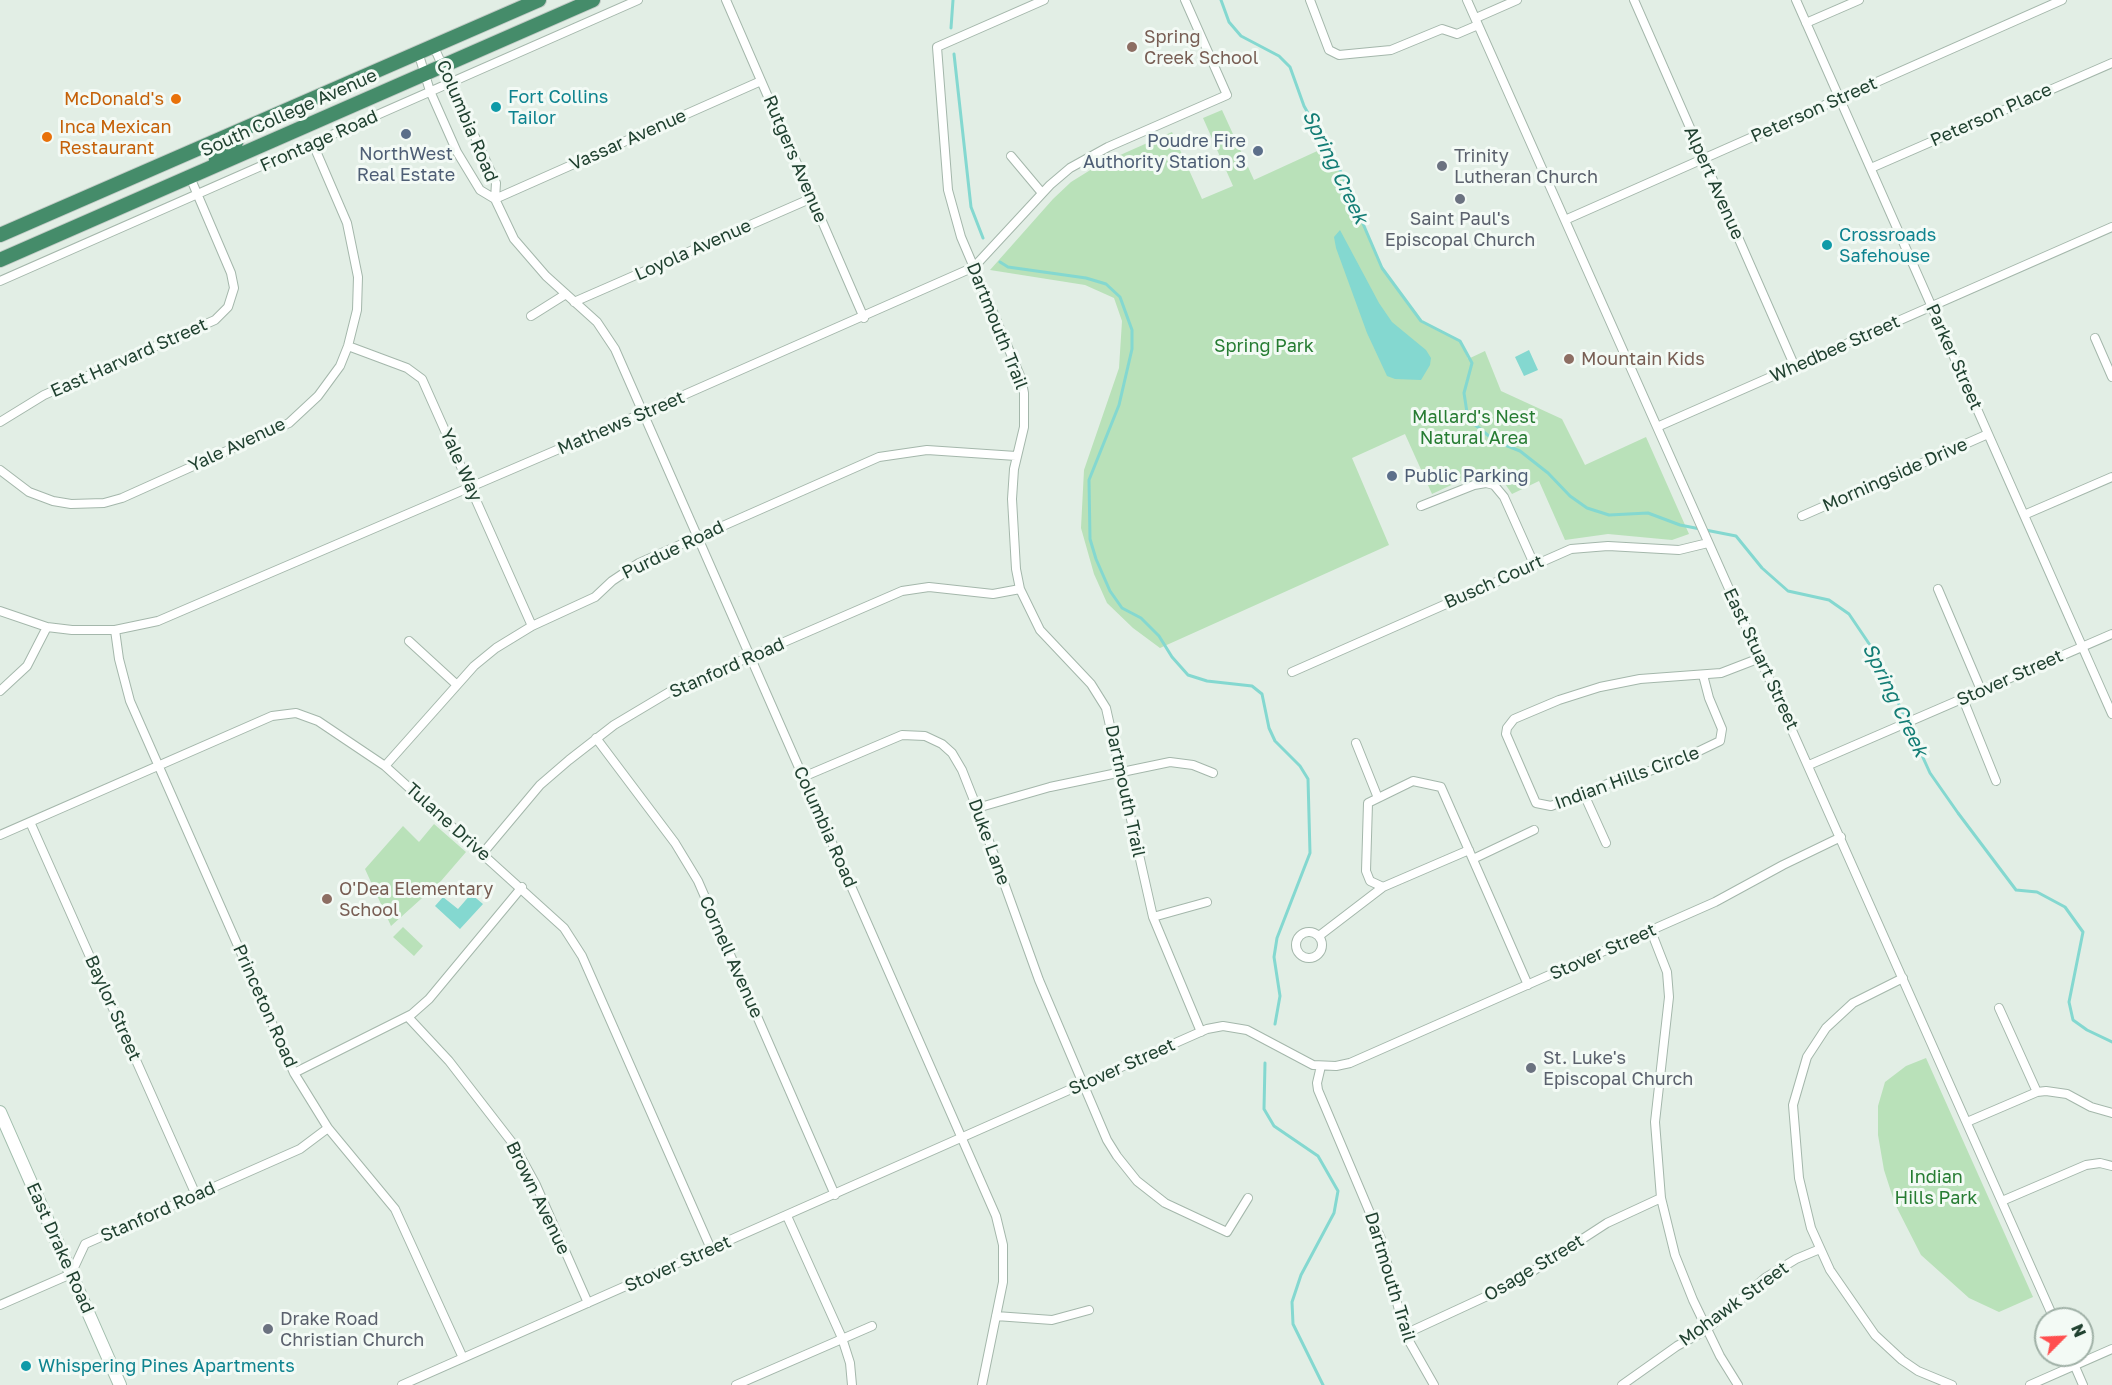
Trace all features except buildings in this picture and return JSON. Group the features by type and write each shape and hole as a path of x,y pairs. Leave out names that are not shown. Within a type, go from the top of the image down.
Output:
{"highway":[{"name":"South College Avenue","path":"0,235 539,0"},
{"name":"South College Avenue","path":"0,260 593,0"},
{"path":"216,165 216,158 235,145 241,130"}],"main road":[{"name":"East Drake Road","path":"0,1112 120,1385"}],"street":[{"name":"Frontage Road","path":"0,280 638,0"},
{"name":"Rutgers Avenue","path":"726,0 864,318"},
{"name":"Dartmouth Trail","path":"1044,0 937,47 948,190 960,237 1023,385 1024,427 1016,456 1012,523 1020,589 1040,630 1100,695 1109,718 1153,917 1201,1032"},
{"name":"Mathews Street","path":"47,627 72,630 115,630 177,614 864,318 974,267 1042,193 1060,176 1085,159 1227,95 1185,0"},
{"path":"1310,0 1329,50 1339,55 1391,50 1442,28 1458,34 1517,0"},
{"name":"East Stuart Street","path":"1467,0 1707,542 1842,837 2049,1307"},
{"name":"Alpert Avenue","path":"1634,0 1795,367"},
{"name":"Parker Street","path":"1796,0 2112,714"},
{"path":"1806,23 1859,0"},
{"name":"Peterson Street","path":"1565,220 2062,0"},
{"name":"Columbia Road","path":"433,45 445,65 496,183 495,199 514,239 531,260 574,302 585,309 606,334 996,1216 1003,1245 1003,1282 982,1385"},
{"name":"Columbia Road","path":"418,52 430,90 457,152 480,190 495,199"},
{"name":"Peterson Place","path":"1871,168 2112,63"},
{"name":"Vassar Avenue","path":"495,199 761,81"},
{"name":"Yale Avenue","path":"0,470 29,492 53,501 89,505 122,498 289,423 330,382 348,346 357,310 356,260 347,223 313,144"},
{"path":"1011,156 1042,193"},
{"name":"East Harvard Street","path":"0,422 44,395 221,315 232,298 233,280 190,177"},
{"name":"Loyola Avenue","path":"574,302 812,198"},
{"name":"Whedbee Street","path":"1657,428 2112,227"},
{"path":"531,316 566,294"},
{"path":"2095,339 2112,377"},
{"name":"Yale Way","path":"348,346 407,368 422,379 532,626"},
{"name":"Morningside Drive","path":"1802,516 1988,434"},
{"name":"Purdue Road","path":"385,766 457,685 496,648 532,626 595,597 612,581 639,563 879,457 927,450 1016,456"},
{"path":"2024,515 2112,477"},
{"path":"1420,506 1474,485 1486,483 1494,485 1504,497 1534,564"},
{"name":"Busch Court","path":"1292,672 1534,564 1584,547 1679,550 1707,542"},
{"name":"Stanford Road","path":"483,853 540,785 596,738 671,691 902,591 928,587 993,594 1020,589"},
{"path":"1938,589 1981,690"},
{"path":"0,611 47,627 27,666 0,691"},
{"name":"Princeton Road","path":"115,630 123,677 158,766 294,1073 328,1128 395,1209 463,1358"},
{"name":"Stover Street","path":"1809,765 2112,634"},
{"path":"409,641 457,685"},
{"name":"Indian Hills Circle","path":"1703,675 1709,698 1722,729 1720,741 1670,765 1583,792 1551,806 1536,803 1506,734 1508,725 1514,719 1559,700 1600,687 1640,679 1721,673 1760,658"},
{"path":"1963,699 1996,781"},
{"name":"Tulane Drive","path":"0,836 272,716 285,713 308,716 318,720 385,766 522,887 564,928 582,956 711,1249"},
{"name":"Duke Lane","path":"803,777 892,738 913,734 925,736 942,744 958,760 1039,980 1117,1156 1137,1181 1165,1203 1227,1232 1248,1198"},
{"name":"Cornell Avenue","path":"596,738 675,843 698,881 835,1195"},
{"path":"1356,743 1378,798"},
{"path":"977,808 1050,787 1170,762 1193,765 1213,773"},
{"path":"1383,887 1370,881 1366,871 1368,803 1413,781 1441,787 1528,985"},
{"path":"1583,792 1606,843"},
{"name":"Baylor Street","path":"30,822 196,1195"},
{"path":"1473,859 1534,830"},
{"name":"Stover Street","path":"402,1385 1201,1032 1222,1026 1247,1030 1307,1063 1321,1066 1350,1063 1651,931 1842,837"},
{"path":"1319,936 1383,887 1469,850"},
{"path":"294,1073 408,1017 429,999 522,887"},
{"path":"1153,917 1207,902"},
{"path":"1651,931 1665,965 1669,997 1655,1122 1661,1198 1675,1254 1706,1330 1738,1385"},
{"path":"1903,978 1870,993 1838,1016 1814,1044 1802,1069 1793,1105 1794,1137 1804,1203 1820,1249 1843,1292 1875,1335 1910,1366 1952,1385"},
{"path":"1999,1008 2037,1092"},
{"name":"Brown Avenue","path":"408,1017 449,1061 514,1145 536,1185 588,1303"},
{"name":"Dartmouth Trail","path":"1321,1066 1317,1083 1318,1090 1381,1239 1405,1334 1434,1385"},
{"path":"1967,1122 2037,1092 2058,1092 2112,1113"},
{"name":"Stanford Road","path":"71,1274 85,1244 300,1149 328,1128"},
{"path":"2002,1202 2086,1165 2100,1163 2112,1166"},
{"name":"Osage Street","path":"1405,1334 1513,1284 1608,1223 1661,1198"},
{"path":"787,1216 842,1338 850,1362 852,1385"},
{"name":"Mohawk Street","path":"1622,1385 1677,1346 1706,1330 1765,1278 1796,1259 1820,1249"},
{"path":"0,1305 71,1274"},
{"path":"996,1316 1052,1320 1089,1310"},
{"path":"736,1385 872,1326"},
{"path":"2094,1357 2112,1349"},
{"path":"2030,1385 2070,1367"},
{"path":"2075,1367 2083,1385"}],"green space":[{"name":"Spring Park","path":"1222,110 1254,180 1326,147 1340,170 1382,267 1422,322 1461,342 1468,359 1485,351 1501,391 1562,419 1585,465 1646,437 1689,534 1672,540 1608,534 1565,540 1539,481 1512,494 1501,478 1487,473 1475,474 1432,494 1405,434 1352,458 1389,545 1160,648 1133,628 1107,603 1094,574 1081,528 1084,470 1119,368 1122,321 1114,298 1085,285 990,270 1071,182 1100,164 1172,132 1202,199 1233,186 1203,118"},
{"path":"434,824 466,852 441,881 391,926 365,869 403,826 419,842"},
{"path":"403,927 423,946 414,956 393,937"},
{"name":"Indian Hills Park","path":"1926,1058 2033,1297 1999,1312 1969,1298 1921,1255 1895,1204 1884,1170 1878,1135 1878,1106 1885,1082 1906,1066"}],"water":[{"path":"1340,230 1379,303 1392,322 1426,350 1431,358 1430,365 1421,380 1395,379 1387,376 1367,333 1336,248 1334,237"},
{"path":"1529,350 1538,370 1524,376 1515,357"},
{"path":"471,894 483,904 460,929 435,906 443,897 458,909"}],"waterway":[{"path":"951,28 953,0"},
{"name":"Spring Creek","path":"1221,0 1229,22 1241,36 1279,56 1290,67 1304,106 1340,170 1382,268 1421,321 1460,341 1472,363 1464,393 1468,419 1495,441 1520,451 1548,473 1570,496 1587,508 1609,515 1648,513 1680,525 1736,536 1762,568 1788,591 1829,600 1849,614 1876,654 1930,773 1958,813 2016,890 2037,892 2065,907 2083,932 2069,1002 2073,1020 2087,1030 2112,1042"},
{"path":"954,54 971,207 983,238"},
{"path":"1000,262 1008,267 1086,278 1106,284 1120,297 1132,330 1132,349 1119,405 1089,480 1090,539 1096,559 1110,591 1122,608 1141,618 1159,636 1172,657 1188,675 1207,681 1252,686 1262,694 1269,728 1275,741 1300,766 1308,779 1310,853 1277,938 1274,957 1280,996 1275,1024"},
{"path":"1265,1063 1264,1109 1274,1126 1318,1156 1338,1191 1334,1213 1301,1275 1292,1302 1293,1324 1323,1385"}],"place":[{"name":"Spring Creek School","path":"1132,47"},
{"name":"McDonald's","path":"176,99"},
{"name":"Fort Collins Tailor","path":"496,107"},
{"name":"NorthWest Real Estate","path":"406,134"},
{"name":"Inca Mexican Restaurant","path":"47,137"},
{"name":"Poudre Fire Authority Station 3","path":"1258,151"},
{"name":"Trinity Lutheran Church","path":"1442,166"},
{"name":"Saint Paul's Episcopal Church","path":"1460,199"},
{"name":"Crossroads Safehouse","path":"1827,245"},
{"name":"Mountain Kids","path":"1569,359"},
{"name":"Public Parking","path":"1392,476"},
{"name":"O'Dea Elementary School","path":"327,899"},
{"name":"St. Luke's Episcopal Church","path":"1531,1068"},
{"name":"Drake Road Christian Church","path":"268,1329"},
{"name":"Whispering Pines Apartments","path":"26,1366"}],"park label":[{"name":"Mallard's Nest Natural Area","path":"1474,427"}]}
